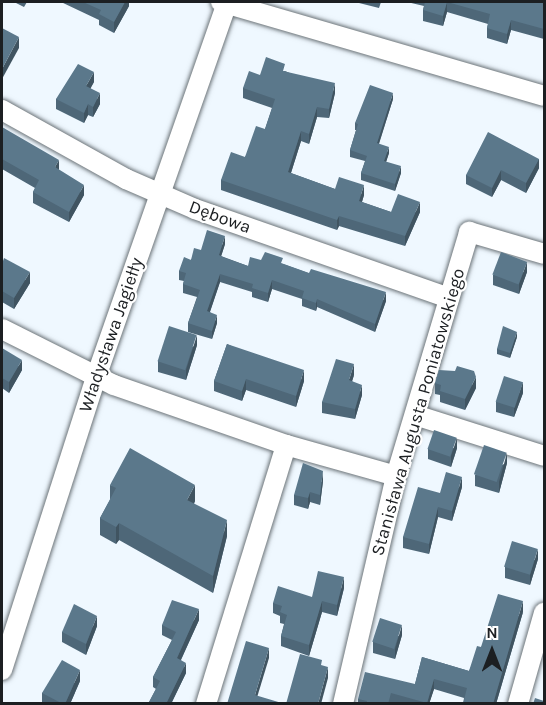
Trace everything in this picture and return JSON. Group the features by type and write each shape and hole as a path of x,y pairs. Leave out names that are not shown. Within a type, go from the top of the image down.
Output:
{"street":[{"path":"224,2 544,96"},
{"name":"Władysława Jagiełły","path":"2,670 7,636 224,2"},
{"name":"Dębowa","path":"2,110 160,194 449,298"},
{"name":"Stanisława Augusta Poniatowskiego","path":"343,704 396,476 469,232 544,254"},
{"path":"2,329 96,377 286,446 396,476"},
{"path":"415,415 544,456"},
{"path":"206,704 286,446"},
{"path":"518,704 544,613"}],"building":[{"path":"83,2 125,2 114,22 99,14 101,10"},
{"path":"425,2 447,2 443,16 423,10"},
{"path":"447,2 544,2 544,29 511,20 507,34 487,28 490,14"},
{"path":"2,28 19,37 2,69"},
{"path":"266,57 285,64 283,71 335,83 329,109 317,107 309,134 301,131 288,172 335,189 339,177 364,185 359,201 391,212 398,194 420,202 405,236 339,216 337,220 221,180 231,152 245,157 256,126 265,129 275,99 243,88 249,71 260,75"},
{"path":"78,64 94,72 86,86 100,93 93,107 88,104 84,113 56,99"},
{"path":"370,85 393,93 377,143 389,147 384,161 401,166 395,184 361,173 367,156 350,150 358,124 355,123"},
{"path":"2,127 59,160 55,167 84,185 69,212 33,192 39,180 2,159"},
{"path":"488,132 539,159 526,183 501,170 492,188 466,175"},
{"path":"207,230 225,236 219,255 248,266 250,257 261,260 265,252 283,258 281,263 309,273 311,269 386,292 375,324 317,299 316,303 302,298 304,291 272,280 268,293 252,288 253,284 220,274 207,311 217,315 212,331 188,323 200,290 183,284 186,273 179,271 184,257 191,260 194,248 201,250"},
{"path":"501,252 527,262 519,284 492,274"},
{"path":"4,258 30,272 14,298 2,291"},
{"path":"169,326 197,335 185,370 158,361"},
{"path":"503,326 517,332 510,353 497,349"},
{"path":"227,344 304,370 296,396 246,379 242,391 214,381"},
{"path":"2,348 22,360 9,382 2,378"},
{"path":"336,359 354,364 349,380 362,385 355,409 322,402"},
{"path":"457,366 474,371 476,377 465,399 440,391 441,385 435,383 439,370 455,371"},
{"path":"504,376 523,382 515,408 496,402"},
{"path":"434,430 457,438 450,457 427,449"},
{"path":"484,445 507,453 497,482 474,474"},
{"path":"130,448 195,485 187,500 227,520 213,576 119,523 116,527 100,518 116,488 110,485"},
{"path":"303,463 323,471 320,495 310,492 308,498 294,495"},
{"path":"446,472 462,477 452,511 438,507 429,544 403,537 418,487 440,493"},
{"path":"512,541 538,549 530,575 504,567"},
{"path":"318,571 344,577 337,605 322,601 309,645 281,636 287,615 280,612 282,606 273,603 278,586 312,597"},
{"path":"498,594 523,601 493,704 463,704 467,688 434,679 427,703 391,693 388,704 366,704 367,701 358,699 365,672 415,684 422,657 469,671 477,646 481,647"},
{"path":"172,600 199,609 177,658 186,663 166,704 148,704 160,681 153,677 176,632 162,625"},
{"path":"74,604 97,616 86,644 62,632"},
{"path":"380,618 402,625 394,649 372,642"},
{"path":"246,641 269,648 255,695 285,704 227,704"},
{"path":"300,654 322,660 321,665 328,667 318,704 286,704"},
{"path":"62,660 80,670 65,704 42,693"},
{"path":"535,698 544,701 544,704 533,704"}]}
